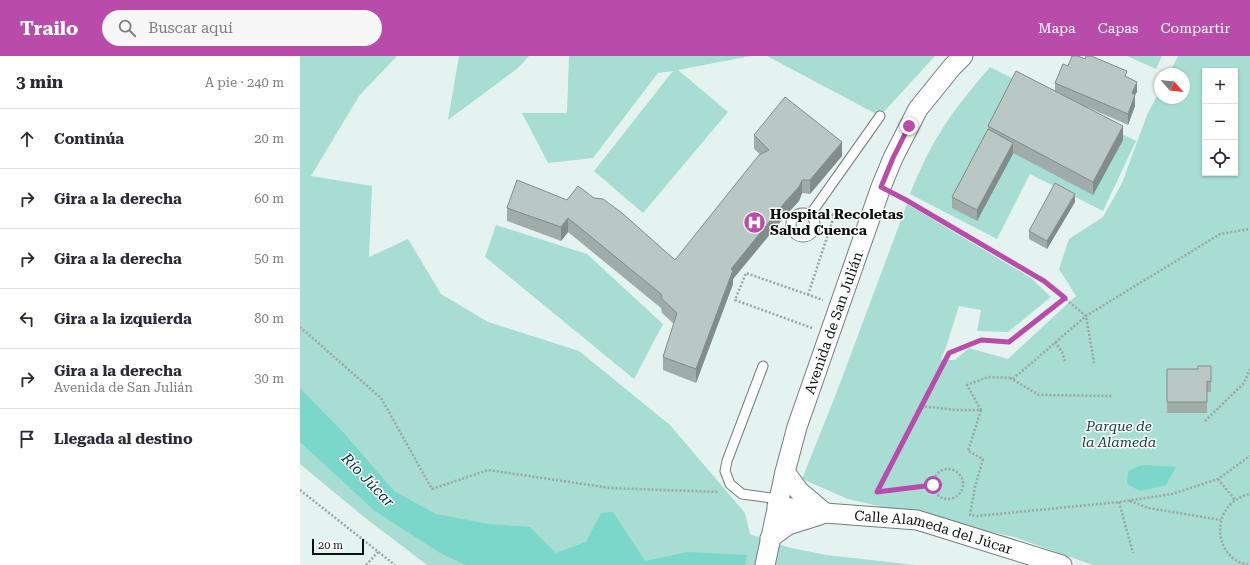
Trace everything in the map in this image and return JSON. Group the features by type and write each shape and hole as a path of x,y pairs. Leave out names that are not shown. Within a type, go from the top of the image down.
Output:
{"street":[{"name":"Avenida de San Julián","path":"767,552 797,426 881,187 893,158 918,109 963,56"},
{"path":"785,472 799,491 825,513"},
{"name":"Calle Alameda del Júcar","path":"778,502 825,513 917,520 1062,565"},
{"name":"Calle Alameda del Júcar","path":"767,552 788,525 825,513"}],"lane":[{"path":"810,215 880,116"},
{"path":"763,366 727,461 725,470 730,484 742,494 778,502"}],"path":[{"path":"881,187 906,200 1044,281 1065,298 1086,316 1094,363"},
{"path":"808,295 832,224"},
{"path":"1250,229 1220,234 1086,316 1014,378 988,377 966,385 981,410 968,451 983,459 975,487 970,515 977,516 1119,502 1172,494 1218,479 1250,456"},
{"path":"830,335 735,300 746,273 840,306"},
{"path":"933,485 877,492 949,353 981,340 1009,342 1065,298"},
{"path":"300,327 381,398 432,489 488,470 610,488 710,491 742,494"},
{"path":"1055,342 1062,352 1065,361"},
{"path":"1205,421 1244,383 1250,369"},
{"path":"1010,378 1039,395 1113,396"},
{"path":"921,406 956,410 981,410"},
{"path":"944,469 950,469 959,473 963,482 961,492 954,498 949,499 940,497 934,490 933,485 939,472 944,469"},
{"path":"1218,479 1235,500"},
{"path":"300,490 395,565"},
{"path":"1248,565 1239,562 1230,555 1223,545 1220,532 1221,520 1226,508 1235,500 1250,494"},
{"path":"1128,500 1148,508 1221,520"},
{"path":"1119,502 1132,553"},
{"path":"366,565 378,552"}],"green space":[{"path":"300,56 397,56 359,96 311,176 372,186 369,257 408,239 441,294 488,322 579,351 670,425 745,513 750,534 787,547 826,555 916,565 427,565 364,517 300,464"},
{"path":"459,56 529,56 518,68 448,120"},
{"path":"569,56 751,56 678,70 728,112 643,213 594,171 673,71 658,73 593,158 548,163 522,113 567,113"},
{"path":"767,56 935,56 880,116"},
{"path":"1127,56 1162,56 1156,68"},
{"name":"Parque de la Alameda","path":"1178,56 1250,56 1250,565 1093,565 1014,537 848,499 802,479 836,394 907,204 1031,278 1051,297 1008,332 977,331 981,310 959,306 941,360 955,360 969,348 1008,359 1076,296 1059,269 1069,239 1103,217 1122,183 1147,115 1154,102 1154,104 1190,104 1190,68 1172,68"},
{"path":"990,67 1136,141 1103,211 1030,174 997,239 910,194 928,154 946,122"},
{"path":"496,225 587,254 663,324 634,379 485,257"}],"water":[{"name":"Río Júcar","path":"300,388 342,431 394,491 436,514 489,524 530,527 556,553 586,542 601,513 613,512 645,561 688,552 747,555 745,565 465,565 440,553 375,511 300,442"},
{"path":"1142,465 1176,467 1166,485 1140,491 1127,484 1128,471"}],"building":[{"path":"1072,56 1078,56 1085,59 1086,56 1091,56 1127,71 1125,76 1137,82 1132,93 1135,95 1128,114 1055,83 1063,64 1068,66"},
{"path":"1016,71 1123,126 1093,182 988,126"},
{"path":"785,97 842,142 810,180 802,180 799,187 731,269 733,270 696,369 663,357 677,313 662,299 661,294 568,218 561,227 507,208 517,180 567,200 578,186 594,198 603,199 622,213 675,260 759,155 769,150 754,135"},
{"path":"988,129 1013,143 977,210 952,197"},
{"path":"1055,183 1075,194 1047,241 1029,231"},
{"path":"1198,366 1211,366 1211,382 1207,381 1207,402 1167,402 1167,369 1198,369"}],"place":[{"name":"Hospital Recoletas Salud Cuenca","path":"755,222"}],"route":[{"path":"909,126 881,187 906,200 1044,281 1065,298 1009,342 981,340 949,353 877,492 933,485"}]}
